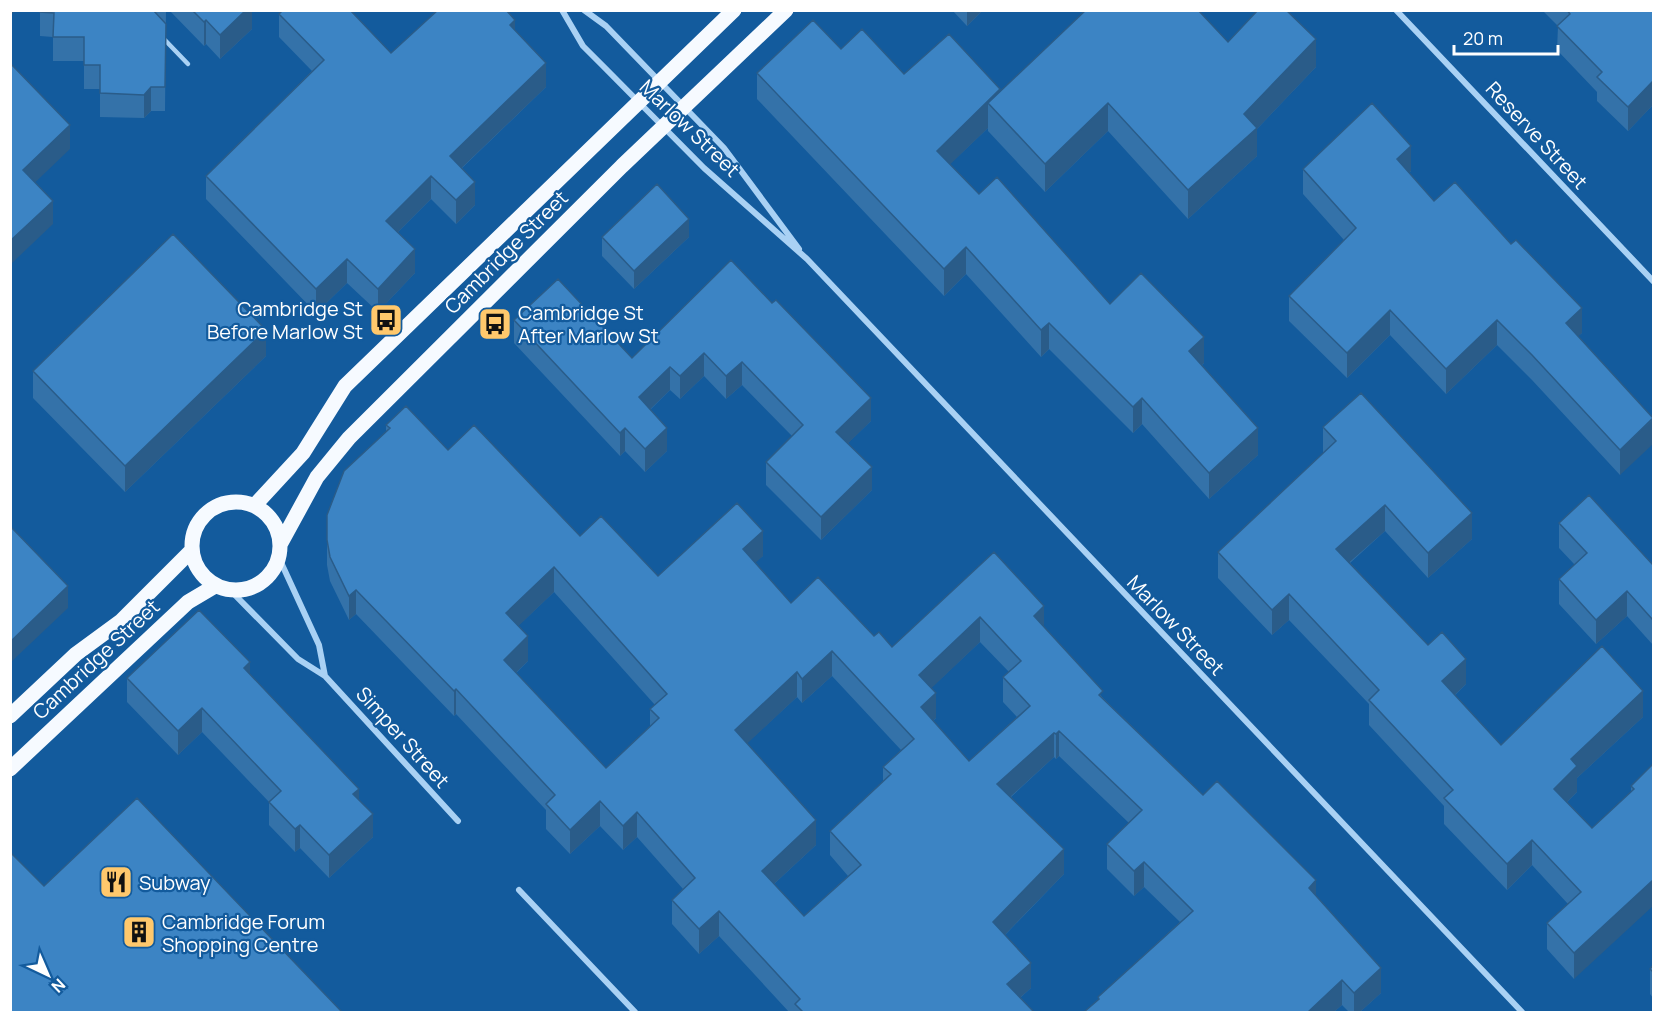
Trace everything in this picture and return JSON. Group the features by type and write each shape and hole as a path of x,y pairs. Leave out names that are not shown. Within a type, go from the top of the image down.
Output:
{"main road":[{"name":"Cambridge Street","path":"255,506 303,453 345,386 734,10"},
{"name":"Cambridge Street","path":"280,550 317,477 349,438 663,127 786,10"},
{"path":"240,501 255,506 268,515 277,528 280,550 269,576 252,588 231,591 215,586 199,571 191,551 192,535 199,521 210,509 224,503 240,501"},
{"name":"Cambridge Street","path":"10,716 76,654 121,621 191,551"},
{"name":"Cambridge Street","path":"10,769 188,602 215,586"}],"street":[{"name":"Marlow Street","path":"562,10 583,46 704,168 807,259 1522,1012"},
{"name":"Marlow Street","path":"584,10 606,26 724,148 807,259"},
{"name":"Reserve Street","path":"1396,10 1653,282"},
{"path":"280,550 319,645 325,676"},
{"name":"Simper Street","path":"231,591 298,659 325,676 458,821"},
{"path":"519,890 635,1012"}],"lane":[{"path":"158,34 188,64"}],"building":[{"path":"40,10 153,10 166,24 165,87 151,87 144,95 100,93 100,65 84,65 84,37 53,37 54,13 40,12"},
{"path":"192,10 246,10 220,35 206,20 204,22"},
{"path":"283,10 350,10 391,53 438,10 506,10 515,20 510,25 546,63 450,156 475,182 456,200 431,176 386,221 415,249 378,289 347,259 316,289 206,176 324,60 279,14"},
{"path":"1086,10 1198,10 1228,42 1258,10 1286,10 1316,39 1244,114 1257,128 1188,190 1108,103 1045,164 988,103"},
{"path":"1567,10 1653,10 1653,84 1652,82 1628,107 1597,77 1602,72 1557,26 1570,14"},
{"path":"813,20 841,49 862,29 904,74 949,34 1000,89 937,151 979,194 997,177 1110,304 1141,273 1204,337 1189,351 1258,428 1209,473 1142,398 1133,407 1049,323 1041,330 966,247 944,269 757,73"},
{"path":"10,63 70,125 23,170 53,201 10,241"},
{"path":"1372,103 1411,146 1397,159 1434,201 1455,182 1511,244 1516,240 1582,308 1566,323 1653,418 1620,450 1497,320 1446,369 1390,310 1347,353 1289,296 1356,228 1303,169"},
{"path":"657,184 689,219 634,271 602,237"},
{"path":"173,234 266,330 125,466 33,371"},
{"path":"731,260 772,303 776,300 871,398 836,432 872,467 821,517 766,462 803,425 742,362 726,376 704,353 680,376 670,367 639,397 667,428 645,449 625,428 620,433 514,320 558,279 632,358"},
{"path":"1361,393 1472,513 1428,553 1385,505 1336,549 1428,645 1442,632 1466,659 1442,681 1501,745 1602,646 1643,691 1571,759 1577,766 1554,789 1592,828 1634,789 1631,786 1653,764 1653,880 1574,953 1547,923 1581,892 1532,840 1507,864 1444,798 1453,790 1369,700 1379,690 1289,594 1272,610 1218,552 1336,441 1323,427"},
{"path":"406,406 448,450 474,425 580,536 601,516 658,576 737,503 763,531 743,549 791,603 818,577 874,636 879,632 892,647 994,552 1044,606 1034,616 1103,691 1099,695 1203,795 1217,781 1316,880 1309,888 1381,968 1354,993 1342,980 1308,1012 1084,1012 1193,911 1144,862 1134,871 1107,844 1142,810 1059,731 997,784 1064,849 993,922 1031,963 1007,984 1034,1012 803,1012 795,1004 800,999 719,911 699,929 672,900 695,878 637,812 623,826 600,801 570,830 546,804 555,795 456,689 454,691 356,590 349,596 330,557 327,515 344,471 390,428 386,425","holes":["554,567 667,694 650,709 659,718 606,768 504,660 528,636 506,613","980,617 1021,661 1003,677 1030,706 969,761 921,707 936,693 919,675","832,651 914,739 883,767 891,774 830,831 861,865 804,916 762,871 816,820 735,730 797,672 802,679"]},
{"path":"1589,495 1653,565 1653,620 1627,591 1596,620 1559,579 1587,553 1559,523"},
{"path":"10,526 68,586 10,642"},
{"path":"199,610 250,662 244,668 359,789 353,794 373,814 329,855 300,825 295,829 269,802 281,791 202,708 178,731 127,678"},
{"path":"137,798 342,1012 10,1012 10,852 44,886"}],"place":[{"name":"Cambridge St Before Marlow St","path":"386,320"},
{"name":"Cambridge St After Marlow St","path":"495,324"},
{"name":"Subway","path":"116,882"},
{"name":"Cambridge Forum Shopping Centre","path":"139,932"}]}
